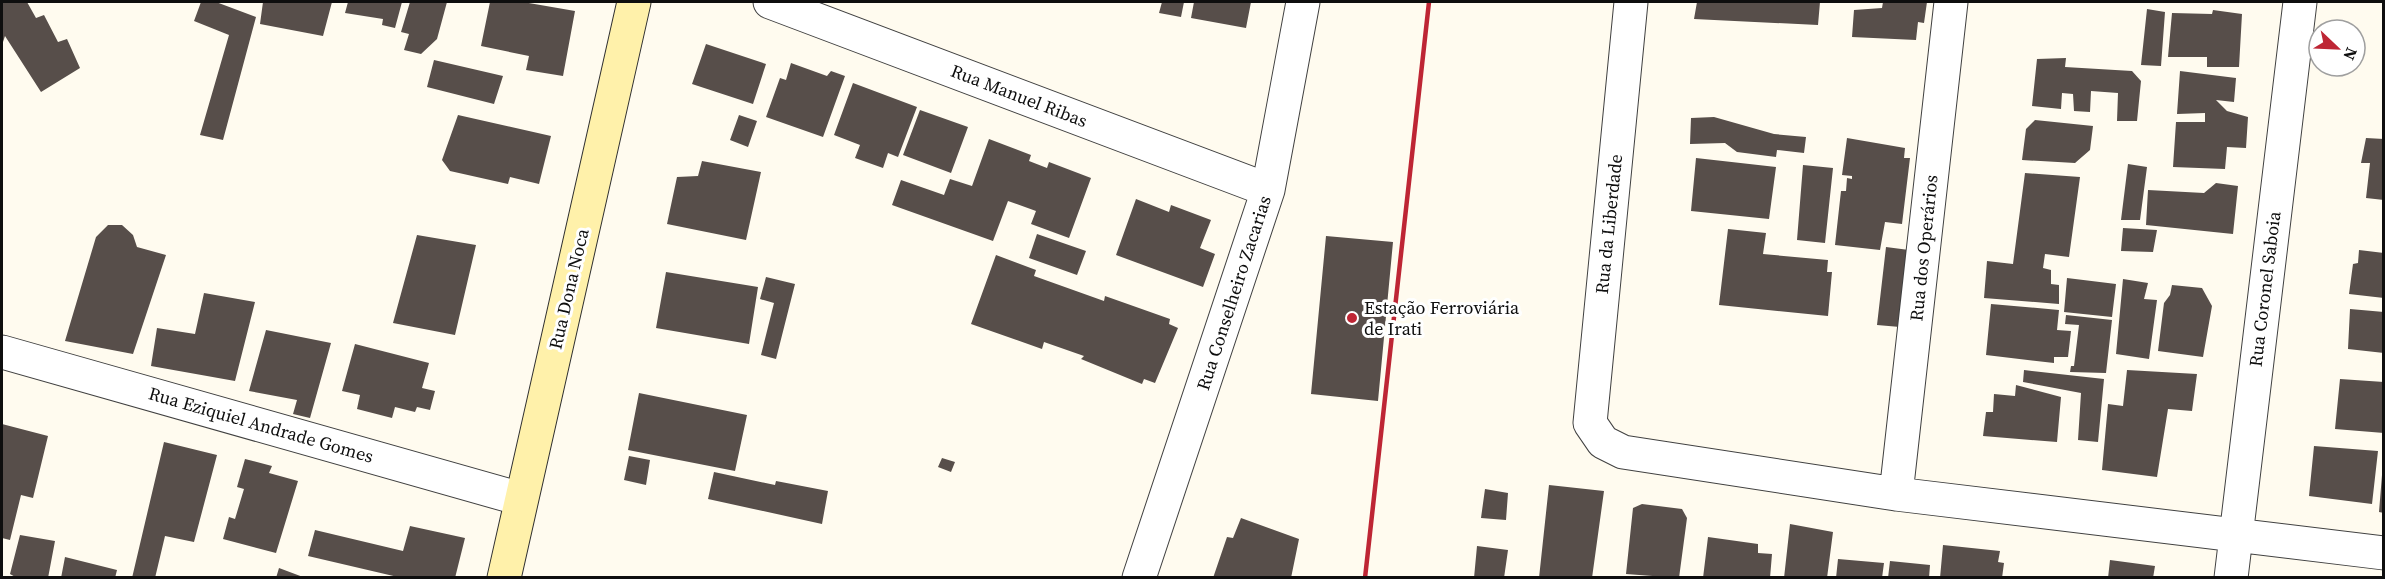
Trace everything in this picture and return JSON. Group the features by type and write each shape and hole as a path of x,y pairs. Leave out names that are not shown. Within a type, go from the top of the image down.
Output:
{"street":[{"name":"Rua Dona Noca","path":"504,578 634,2"},
{"name":"Rua Manuel Ribas","path":"770,2 1268,190"},
{"name":"Rua Conselheiro Zacarias","path":"1139,578 1268,190 1303,2"},
{"name":"Rua da Liberdade","path":"1631,2 1590,423 1603,442 1623,452 1896,494"},
{"name":"Rua dos Operários","path":"1896,494 1951,2"},
{"name":"Rua Coronel Saboia","path":"2230,578 2300,2"},
{"name":"Rua Eziquiel Andrade Gomes","path":"2,352 521,499"},
{"path":"1896,494 2384,553"}],"building":[{"path":"2,2 27,2 36,18 44,15 58,42 67,39 80,68 41,92 5,36 2,45"},
{"path":"201,2 216,2 256,17 223,140 200,135 229,35 194,21"},
{"path":"263,2 332,2 323,36 260,24"},
{"path":"348,2 402,2 395,28 382,25 383,19 345,13"},
{"path":"410,2 447,2 437,39 421,54 404,50 409,34 401,32"},
{"path":"490,2 523,2 575,11 563,76 526,70 529,56 481,46"},
{"path":"1162,2 1184,2 1181,17 1159,13"},
{"path":"1194,2 1251,2 1246,28 1191,18"},
{"path":"1697,2 1820,2 1818,25 1694,19"},
{"path":"1883,2 1927,2 1924,23 1918,22 1916,40 1852,37 1854,10 1882,8"},
{"path":"2147,9 2165,12 2161,66 2141,65"},
{"path":"2213,10 2242,14 2239,67 2207,67 2207,57 2168,57 2172,13 2212,14"},
{"path":"706,44 766,64 753,104 692,84"},
{"path":"2066,58 2065,67 2132,71 2141,81 2137,121 2117,121 2118,93 2091,91 2090,112 2074,111 2073,94 2062,93 2061,109 2032,106 2037,59"},
{"path":"434,60 503,76 494,104 427,87"},
{"path":"791,63 827,76 831,71 845,76 823,137 766,117 780,78 786,80"},
{"path":"2180,71 2236,78 2234,102 2216,100 2227,111 2248,117 2246,148 2227,147 2225,169 2173,167 2176,122 2205,122 2205,113 2177,114"},
{"path":"853,83 917,107 898,157 888,153 883,168 855,158 860,145 834,135"},
{"path":"920,110 968,127 951,173 903,155"},
{"path":"458,115 551,136 539,184 510,177 508,184 450,171 442,160"},
{"path":"739,115 757,121 748,147 730,140"},
{"path":"1714,117 1774,134 1806,137 1804,153 1777,150 1776,157 1737,152 1725,143 1690,144 1691,118"},
{"path":"2035,120 2093,126 2090,150 2075,163 2022,160 2026,129"},
{"path":"1847,138 1905,148 1904,158 1910,158 1902,224 1885,222 1880,250 1835,245 1841,191 1846,191 1847,178 1852,179 1852,176 1842,175"},
{"path":"2366,138 2384,139 2384,200 2366,198 2370,163 2361,163"},
{"path":"989,139 1031,155 1029,161 1047,168 1049,162 1091,178 1069,238 1031,224 1036,211 1008,201 993,241 892,205 901,180 944,195 950,179 972,186"},
{"path":"1696,158 1776,167 1769,219 1691,211"},
{"path":"702,161 761,172 746,240 667,224 677,177 698,176"},
{"path":"2128,164 2147,167 2140,220 2121,220"},
{"path":"1803,165 1833,168 1825,243 1797,240"},
{"path":"2025,173 2080,177 2069,257 2045,254 2043,268 2051,270 2051,284 2059,285 2059,304 1984,298 1987,261 2013,264"},
{"path":"2216,183 2238,186 2233,234 2146,225 2148,190 2204,193"},
{"path":"1136,199 1169,212 1171,205 1211,220 1200,248 1215,254 1203,287 1116,255"},
{"path":"108,225 122,225 133,235 137,247 166,255 133,354 65,341 96,237"},
{"path":"2123,228 2157,230 2153,252 2121,251"},
{"path":"1728,229 1766,233 1763,254 1828,260 1827,272 1832,272 1828,316 1719,305"},
{"path":"1037,234 1086,251 1077,275 1029,258"},
{"path":"417,235 476,245 455,335 393,323"},
{"name":"Estação Ferroviária de Irati","path":"1326,236 1393,242 1378,401 1311,394"},
{"path":"1886,247 1909,250 1900,327 1877,325"},
{"path":"2359,250 2384,253 2384,298 2349,294 2353,264 2358,263"},
{"path":"996,255 1036,270 1034,276 1104,301 1105,296 1170,319 1169,324 1178,328 1155,383 1144,379 1142,384 1081,359 1084,356 1044,342 1042,349 971,324"},
{"path":"666,272 758,287 749,344 656,328"},
{"path":"766,277 795,284 776,359 761,355 774,303 760,299"},
{"path":"2067,278 2116,284 2112,317 2064,312"},
{"path":"2123,279 2148,283 2144,299 2157,300 2149,359 2116,354"},
{"path":"2172,285 2202,288 2212,306 2203,357 2158,351 2164,303 2170,295"},
{"path":"204,293 255,302 235,381 151,366 157,328 195,334"},
{"path":"1991,304 2059,310 2057,330 2071,331 2068,357 2054,357 2054,363 1986,355"},
{"path":"2350,309 2384,312 2384,353 2348,349"},
{"path":"2066,315 2112,320 2106,373 2070,372 2071,366 2074,366 2079,325 2065,324"},
{"path":"266,330 331,343 310,418 293,414 297,400 249,391"},
{"path":"355,344 429,363 422,388 435,391 430,410 417,407 415,412 395,407 392,418 357,409 360,395 342,391"},
{"path":"2024,370 2104,379 2098,442 2078,440 2081,393 2023,382"},
{"path":"2127,370 2197,374 2192,411 2168,409 2157,477 2102,470 2108,404 2123,406"},
{"path":"2340,379 2384,382 2384,433 2335,429"},
{"path":"2016,385 2061,397 2057,442 1983,436 1986,412 1993,412 1994,394 2015,396"},
{"path":"639,393 747,415 735,471 628,450"},
{"path":"2,424 48,436 33,498 21,495 10,540 2,538"},
{"path":"164,442 217,455 194,542 165,536 155,578 132,578"},
{"path":"2314,446 2378,451 2372,504 2309,496"},
{"path":"629,456 650,460 646,485 624,480"},
{"path":"942,458 955,462 951,472 938,467"},
{"path":"245,459 272,466 269,473 298,481 276,553 223,539 229,517 235,519 244,489 237,487"},
{"path":"714,472 775,485 776,481 828,491 822,524 708,499"},
{"path":"2382,475 2384,475 2384,513 2379,512"},
{"path":"1549,485 1604,491 1592,578 1539,578"},
{"path":"1485,489 1508,493 1506,520 1481,518"},
{"path":"1642,504 1682,509 1687,518 1679,578 1626,574 1633,508"},
{"path":"1241,518 1299,539 1291,578 1213,578 1227,537 1233,538"},
{"path":"1790,524 1833,532 1827,578 1784,578"},
{"path":"410,526 465,538 455,578 402,578 308,556 315,530 403,551"},
{"path":"20,535 55,541 48,578 17,578 10,574"},
{"path":"1708,537 1758,544 1758,553 1772,554 1770,578 1703,578"},
{"path":"1943,545 2000,551 1998,562 2004,563 2002,578 1940,578"},
{"path":"1477,546 1508,550 1504,578 1474,578"},
{"path":"65,557 117,570 115,578 61,578"},
{"path":"1838,559 1884,563 1882,578 1836,578"},
{"path":"2110,560 2155,566 2153,578 2108,578"},
{"path":"1890,561 1930,565 1929,578 1888,578"},
{"path":"279,568 303,577 303,578 276,578"}],"railway":[{"path":"1365,578 1429,2"}],"place":[{"name":"Estação Ferroviária de Irati","path":"1352,318"}]}
